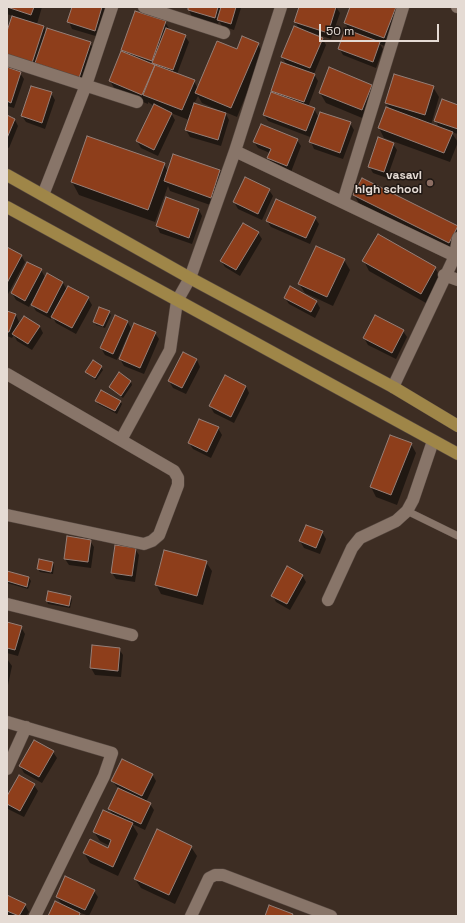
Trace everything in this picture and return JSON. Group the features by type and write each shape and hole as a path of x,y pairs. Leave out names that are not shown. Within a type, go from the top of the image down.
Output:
{"main road":[{"path":"7,175 190,278 393,387 458,426"},
{"path":"7,207 458,454"}],"street":[{"path":"43,195 86,85 112,7"},
{"path":"144,7 224,33"},
{"path":"121,440 170,350 177,301 190,278 235,151 281,7"},
{"path":"343,202 403,7"},
{"path":"7,60 137,102"},
{"path":"235,151 455,256"},
{"path":"393,387 444,275 455,256 458,238"},
{"path":"444,275 458,280"},
{"path":"7,374 177,474 178,485 159,535 152,541 139,544 8,518"},
{"path":"328,600 352,548 360,538 396,521 407,511 413,500 433,441"},
{"path":"7,604 132,635"},
{"path":"7,722 112,753 104,776 35,916"},
{"path":"7,769 26,727"},
{"path":"191,916 209,878 215,875 223,875 331,916"}],"lane":[{"path":"407,511 458,536"}],"building":[{"path":"7,7 34,7 31,15"},
{"path":"72,7 102,7 95,31 67,22"},
{"path":"188,7 218,7 215,18 188,10"},
{"path":"221,7 236,7 231,24 217,20"},
{"path":"299,7 336,7 328,33 294,22"},
{"path":"350,7 396,7 384,38 344,23"},
{"path":"135,11 166,21 152,61 121,50"},
{"path":"12,16 44,26 32,63 7,55 7,31"},
{"path":"294,26 323,38 310,68 281,57"},
{"path":"47,28 91,42 79,78 35,63"},
{"path":"166,28 186,35 173,70 152,63"},
{"path":"345,29 380,42 373,62 338,49"},
{"path":"242,36 259,43 231,108 195,93 217,41 237,49"},
{"path":"121,51 155,65 142,95 109,81"},
{"path":"281,62 315,74 304,102 271,91"},
{"path":"155,65 195,80 182,110 143,95"},
{"path":"7,67 21,72 11,103 7,101"},
{"path":"329,67 372,85 362,110 319,93"},
{"path":"394,74 434,86 425,115 385,103"},
{"path":"31,86 52,92 42,123 21,116"},
{"path":"271,92 315,108 306,131 263,115"},
{"path":"442,99 458,105 458,129 434,121"},
{"path":"194,103 226,113 218,140 185,130"},
{"path":"154,104 172,113 154,150 136,141"},
{"path":"386,107 453,132 444,153 378,128"},
{"path":"320,112 351,122 340,153 309,142"},
{"path":"7,115 15,119 7,138"},
{"path":"261,124 298,139 287,166 267,158 271,149 253,142"},
{"path":"87,136 165,163 148,210 71,182"},
{"path":"378,137 394,143 384,172 368,167"},
{"path":"173,154 220,170 211,198 164,181"},
{"path":"245,177 270,189 258,214 233,202"},
{"path":"362,178 458,226 449,243 353,195"},
{"path":"166,197 199,209 189,238 156,226"},
{"path":"276,199 316,217 306,238 266,221"},
{"path":"243,223 259,232 236,270 220,261"},
{"path":"378,234 436,267 421,294 362,261"},
{"path":"316,246 345,259 327,297 298,284"},
{"path":"7,247 22,255 7,283"},
{"path":"27,262 42,269 25,301 11,293"},
{"path":"47,273 63,282 47,313 31,305"},
{"path":"68,286 89,297 72,328 51,317"},
{"path":"290,286 317,301 311,312 284,298"},
{"path":"99,307 110,311 103,326 93,322"},
{"path":"7,311 16,314 9,332 7,332"},
{"path":"115,315 128,321 113,354 100,348"},
{"path":"375,315 404,330 392,353 363,338"},
{"path":"24,316 40,326 28,344 12,334"},
{"path":"134,323 156,332 140,368 119,359"},
{"path":"183,352 197,359 182,388 168,381"},
{"path":"93,360 102,366 95,378 85,372"},
{"path":"119,372 131,381 121,396 109,387"},
{"path":"225,375 246,386 231,417 209,406"},
{"path":"101,390 121,401 115,411 95,401"},
{"path":"199,419 219,427 207,452 188,443"},
{"path":"390,435 412,443 391,495 370,487"},
{"path":"306,525 323,531 316,548 299,541"},
{"path":"67,536 91,540 88,562 64,559"},
{"path":"115,545 136,548 132,576 111,573"},
{"path":"164,550 207,561 197,596 155,585"},
{"path":"39,559 53,562 51,572 37,569"},
{"path":"287,566 303,575 287,604 271,596"},
{"path":"7,571 29,577 27,587 7,581"},
{"path":"48,591 71,596 69,606 46,601"},
{"path":"7,622 22,626 15,650 7,648"},
{"path":"92,645 120,648 118,671 90,668"},
{"path":"34,740 54,751 39,777 19,766"},
{"path":"122,759 153,774 142,796 111,781"},
{"path":"19,775 35,784 20,811 7,804 7,796"},
{"path":"118,788 151,803 141,824 108,809"},
{"path":"103,810 133,823 113,867 83,853 90,839 108,848 111,840 93,832"},
{"path":"157,829 192,846 169,895 134,879"},
{"path":"65,876 95,890 85,910 56,897"},
{"path":"7,895 26,904 19,916 7,911"},
{"path":"55,901 80,913 79,916 48,916"},
{"path":"269,905 293,914 292,916 265,916"}],"place":[{"name":"vasavi high school","path":"430,183"}]}
